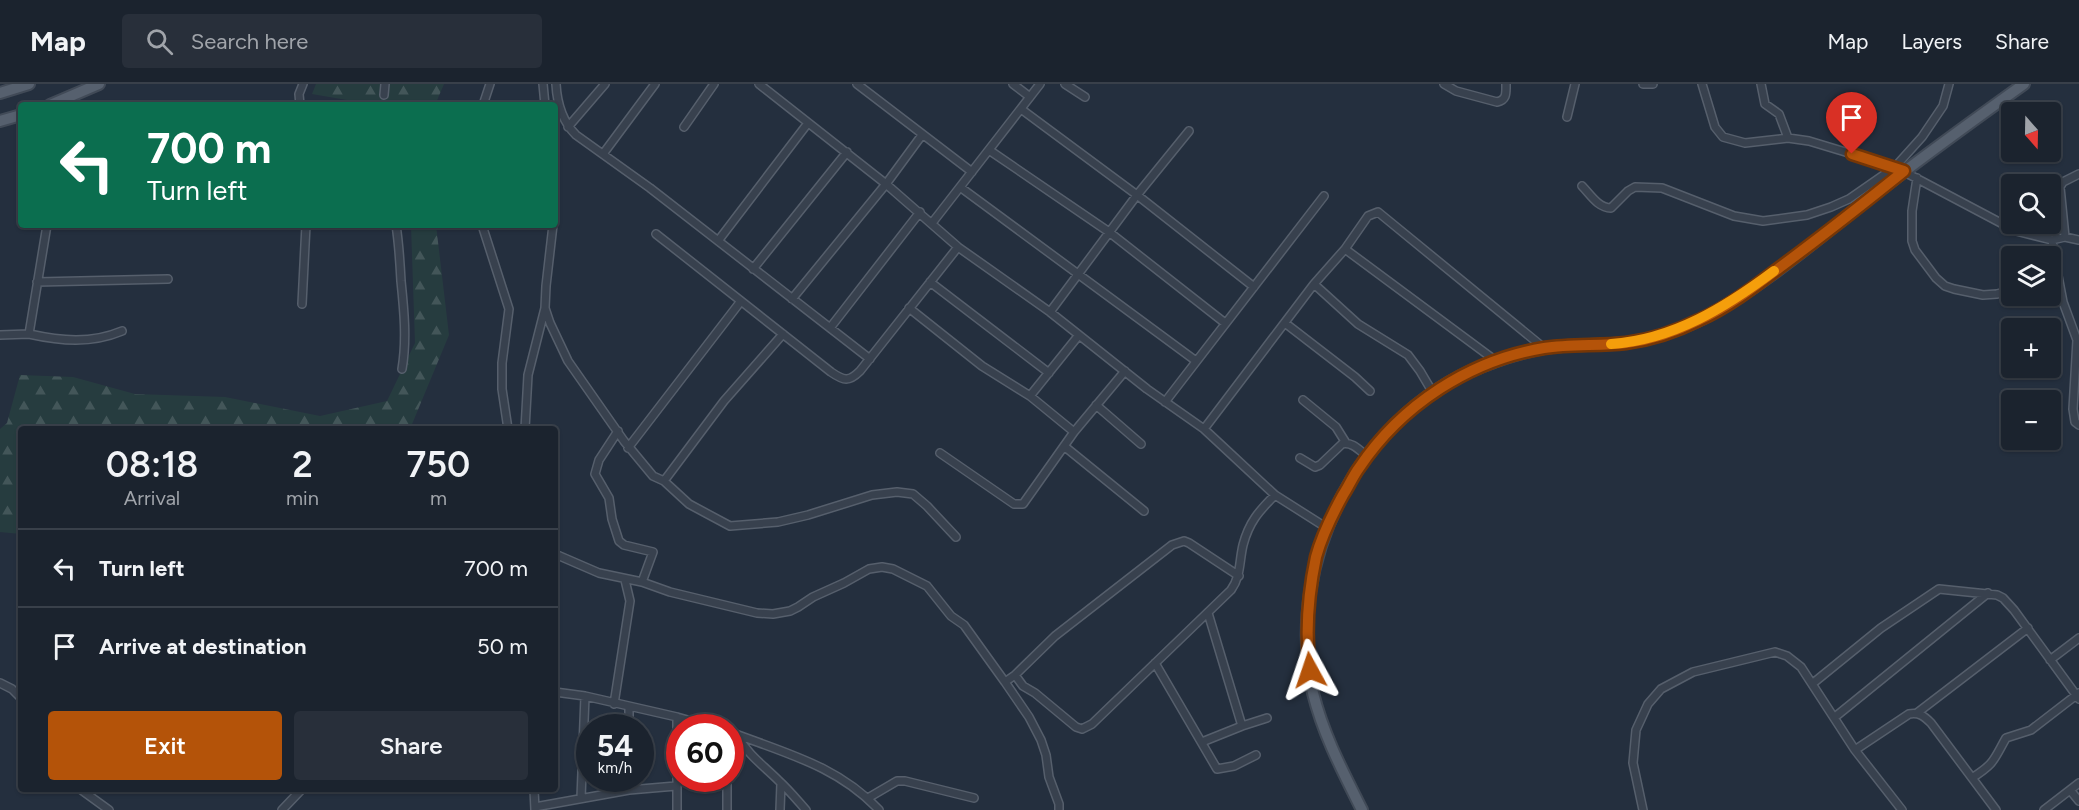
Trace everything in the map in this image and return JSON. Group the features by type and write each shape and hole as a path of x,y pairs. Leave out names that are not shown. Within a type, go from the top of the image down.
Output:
{"main road":[{"path":"0,93 29,84"},
{"path":"70,101 99,84"},
{"path":"1362,810 1323,725 1313,692 1307,648 1309,597 1317,556 1327,528 1359,467 1388,432 1433,393 1467,372 1496,361 1544,348 1627,343 1673,331 1699,320 1756,285 1900,169 2024,84"},
{"path":"0,121 18,116"}],"street":[{"path":"300,102 299,94 303,84"},
{"path":"384,95 385,84"},
{"path":"484,102 490,84"},
{"path":"543,84 544,102"},
{"path":"556,84 562,116 568,127 870,359"},
{"path":"568,127 604,84"},
{"path":"603,154 655,84"},
{"path":"684,126 714,84"},
{"path":"759,84 921,212 958,247 1050,312 1165,402 1204,429 1275,495 1327,528"},
{"path":"857,84 972,172"},
{"path":"1013,84 1030,98"},
{"path":"932,223 1040,84"},
{"path":"1065,84 1085,97"},
{"path":"1444,84 1456,91 1497,102 1505,98 1506,84"},
{"path":"1567,117 1575,84"},
{"path":"1643,84 1653,84"},
{"path":"1702,84 1715,127 1724,137 1746,143 1788,138 1809,141 1900,169 2016,231 2052,240 2065,237 2079,240"},
{"path":"1761,84 1765,104 1779,114 1788,138"},
{"path":"1582,186 1601,206 1607,208 1611,208 1635,187 1662,188 1734,216 1763,221 1807,215 1849,199 1900,169 1943,106 1949,84"},
{"path":"1021,109 1254,286"},
{"path":"718,241 808,123"},
{"path":"1050,312 1137,195 1189,131"},
{"path":"792,299 886,184 922,135"},
{"path":"989,150 1109,232 1225,324"},
{"path":"753,268 847,152"},
{"path":"2065,237 2060,187 2063,182 2079,174"},
{"path":"1917,178 1912,211 1912,241 1915,250 1945,286 1983,295 2001,293"},
{"path":"960,187 1196,361"},
{"path":"1165,402 1324,196"},
{"path":"830,328 921,212"},
{"path":"1204,429 1314,284 1345,249 1368,216 1378,212 1544,348"},
{"path":"29,334 47,228"},
{"path":"302,304 306,228"},
{"path":"397,228 404,311 405,352 402,369"},
{"path":"483,228 508,309 508,326 502,363 502,389 508,426"},
{"path":"525,426 528,375 545,308 553,228"},
{"path":"656,234 843,380 853,378 870,359 958,247"},
{"path":"2052,240 2052,246"},
{"path":"1345,249 1496,361"},
{"path":"38,282 168,279"},
{"path":"930,282 1049,373"},
{"path":"1314,284 1358,324 1408,356 1433,393"},
{"path":"2061,296 2077,339 2073,409 2075,422 2079,425"},
{"path":"628,448 741,301"},
{"path":"545,308 568,361 628,448 653,476 664,482 689,504 730,526 778,522 872,495 897,492 913,494 956,537"},
{"path":"909,308 982,366 1030,396 1074,432"},
{"path":"1285,323 1370,390"},
{"path":"0,335 29,334 59,340 82,341 110,337 122,331"},
{"path":"664,482 724,401 783,334"},
{"path":"1030,396 1079,335"},
{"path":"940,453 1014,504 1023,504 1074,432 1125,371"},
{"path":"1303,400 1336,427 1346,443"},
{"path":"1096,405 1141,444"},
{"path":"618,431 599,460 595,474 609,498 619,541 624,545 653,552 642,582"},
{"path":"1300,458 1315,467 1346,443 1351,444 1368,457"},
{"path":"1064,446 1144,511"},
{"path":"1015,675 1023,686 1035,693 1076,727 1082,729 1092,724 1232,590 1239,576 1243,547 1254,516 1275,495"},
{"path":"1005,681 1015,675 1055,636 1172,545 1184,541 1189,543 1239,576"},
{"path":"558,555 599,573 642,582 721,605 756,613 773,614 790,611 868,569 893,568 927,586 951,616 964,625 1005,681 1041,740 1059,810"},
{"path":"614,704 630,602 625,580"},
{"path":"1812,684 1881,628 1932,592 1945,588 1988,593 2003,598 2078,696 2031,730 2006,738 1996,759 1972,778"},
{"path":"1835,717 1988,593"},
{"path":"1208,613 1242,726"},
{"path":"1856,750 1909,714 1917,713 2028,628"},
{"path":"2050,660 2079,638"},
{"path":"1643,810 1633,763 1636,730 1648,704 1661,688 1693,672 1775,652 1787,656 1801,667 1856,750 1902,810"},
{"path":"1155,663 1214,766 1219,770 1234,766 1256,755"},
{"path":"0,683 18,695"},
{"path":"558,692 585,696 666,715"},
{"path":"581,798 585,696"},
{"path":"629,708 629,714"},
{"path":"1917,713 1931,723 1996,810"},
{"path":"1202,742 1267,718"},
{"path":"744,738 817,764 868,798 879,810"},
{"path":"744,748 806,810"},
{"path":"868,798 897,781 974,798"},
{"path":"780,810 781,783"},
{"path":"2044,810 2079,783"},
{"path":"2070,790 2079,801"},
{"path":"84,792 109,810"},
{"path":"282,810 299,792"},
{"path":"534,792 535,809 617,792"},
{"path":"676,792 677,810"},
{"path":"727,792 727,810"}],"green space":[{"path":"316,84 444,84 436,102 359,102 312,94"},
{"path":"411,228 436,228 449,335 411,426 18,426 18,534 0,532 0,429 7,423 20,375 73,377 135,394 225,397 320,416 387,401 415,343"}],"slow traffic":[{"path":"1611,344 1627,343 1673,331 1699,320 1725,306 1774,271"}],"route":[{"path":"1310,670 1307,622 1317,556 1330,520 1359,467 1388,432 1433,393 1467,372 1496,361 1544,348 1627,343 1673,331 1725,306 1816,240 1904,171 1852,154"}]}
